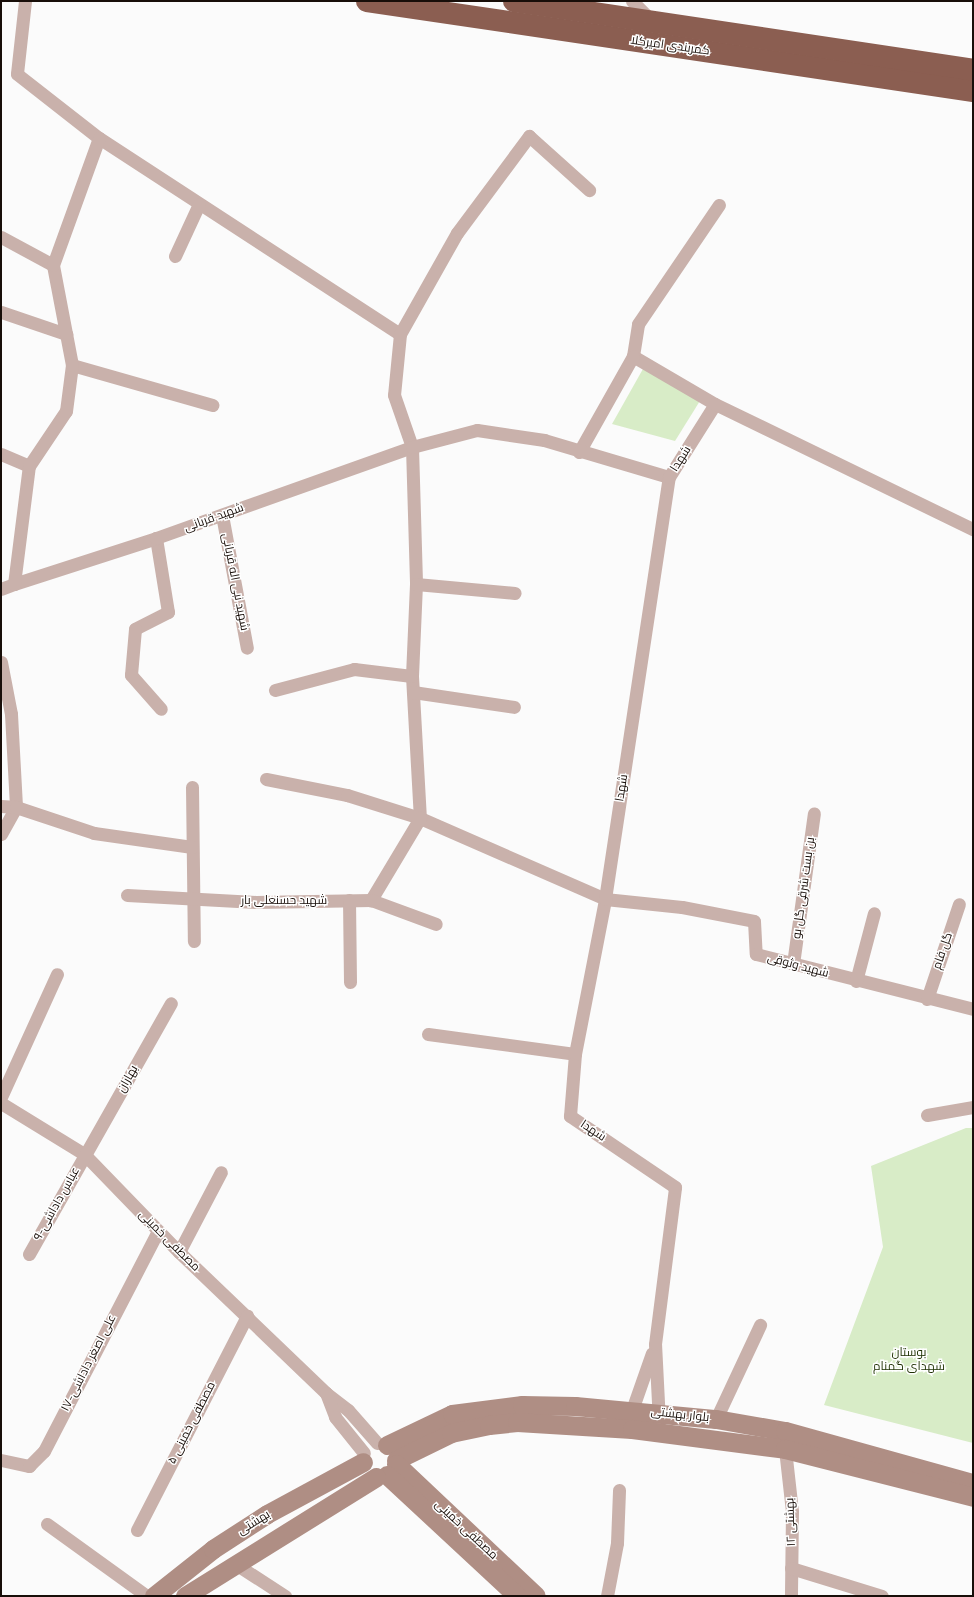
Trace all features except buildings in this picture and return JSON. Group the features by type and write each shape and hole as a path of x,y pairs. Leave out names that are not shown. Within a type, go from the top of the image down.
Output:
{"highway":[{"name":"کمربندی امیرکلا","path":"367,1 973,91"},
{"name":"کمربندی امیرکلا","path":"514,1 973,70"}],"main road":[{"name":"بلوار بهشتی","path":"381,1460 452,1414 480,1409 522,1405 632,1410 659,1423 785,1440 973,1483"},
{"name":"بلوار بهشتی","path":"381,1460 451,1433 489,1425 517,1422 632,1430 659,1423 716,1419 973,1497"},
{"name":"بهشتی","path":"154,1596 213,1549 267,1514 381,1460"},
{"name":"بهشتی","path":"184,1596 234,1563 381,1460"},
{"name":"مصطفی خمینی","path":"381,1460 517,1596"},
{"name":"مصطفی خمینی","path":"381,1460 536,1596"},
{"path":"213,1549 234,1563"}],"street":[{"path":"25,1 17,74 99,138 198,204 400,334"},
{"path":"632,1 652,22"},
{"path":"371,900 420,818 412,676 416,584 412,447 394,395 400,334 457,233 529,136 589,190"},
{"path":"14,584 29,466 66,411 72,365 53,264 99,138"},
{"path":"175,256 198,204"},
{"path":"579,452 633,356 638,324 719,205"},
{"path":"1,237 53,264"},
{"path":"1,312 66,334"},
{"path":"633,356 715,404 973,529"},
{"path":"72,365 212,405"},
{"name":"شهدا","path":"659,1423 655,1344 675,1187 570,1116 576,1054 605,899 669,477 715,404"},
{"name":"شهید قربانی","path":"1,589 156,538 412,447 477,430 544,440 579,452 669,477"},
{"path":"1,454 29,466"},
{"name":"شهید نبی اله قربانی","path":"222,515 247,648"},
{"path":"156,538 168,612 135,629 131,675 161,709"},
{"path":"416,584 515,593"},
{"path":"1,662 16,807 1,834"},
{"path":"275,690 354,669 412,676"},
{"path":"413,692 514,707"},
{"path":"266,779 347,794 420,818 605,899"},
{"path":"192,787 194,941"},
{"path":"1,806 16,807 94,834 192,847"},
{"name":"بن بست شرقی گل بو","path":"793,964 814,813"},
{"name":"شهید حسنعلی بار","path":"127,895 256,902 371,900 436,924"},
{"name":"شهید وثوقی","path":"605,899 682,906 754,921 756,954 927,999 973,1009"},
{"path":"349,900 350,982"},
{"name":"گل فام","path":"927,999 959,904"},
{"path":"856,981 874,913"},
{"path":"1,1097 57,974"},
{"name":"بهاران","path":"84,1154 171,1003"},
{"path":"428,1034 576,1054"},
{"name":"مصطفی خمینی","path":"1,1103 84,1154 179,1252 248,1316 326,1393 348,1410 381,1460"},
{"path":"927,1115 973,1107"},
{"name":"عباس داداشی-۹","path":"29,1254 84,1154"},
{"path":"179,1252 221,1172"},
{"name":"علی اصغر داداشی-۱۷","path":"1,1460 29,1466 44,1450 158,1231"},
{"name":"مصطفی خمینی ۵","path":"137,1530 248,1316"},
{"path":"716,1419 760,1325"},
{"path":"632,1430 632,1410 655,1344"},
{"name":"بهشتی ۱۲","path":"785,1440 792,1511 791,1596"},
{"path":"607,1596 617,1543 619,1490"},
{"path":"47,1524 147,1596"},
{"path":"234,1563 285,1596"},
{"path":"791,1568 882,1596"}],"green space":[{"path":"648,360 703,396 675,441 612,424"},
{"name":"بوستان شهدای گمنام","path":"966,1128 973,1128 973,1443 824,1405 883,1247 871,1166"}]}
